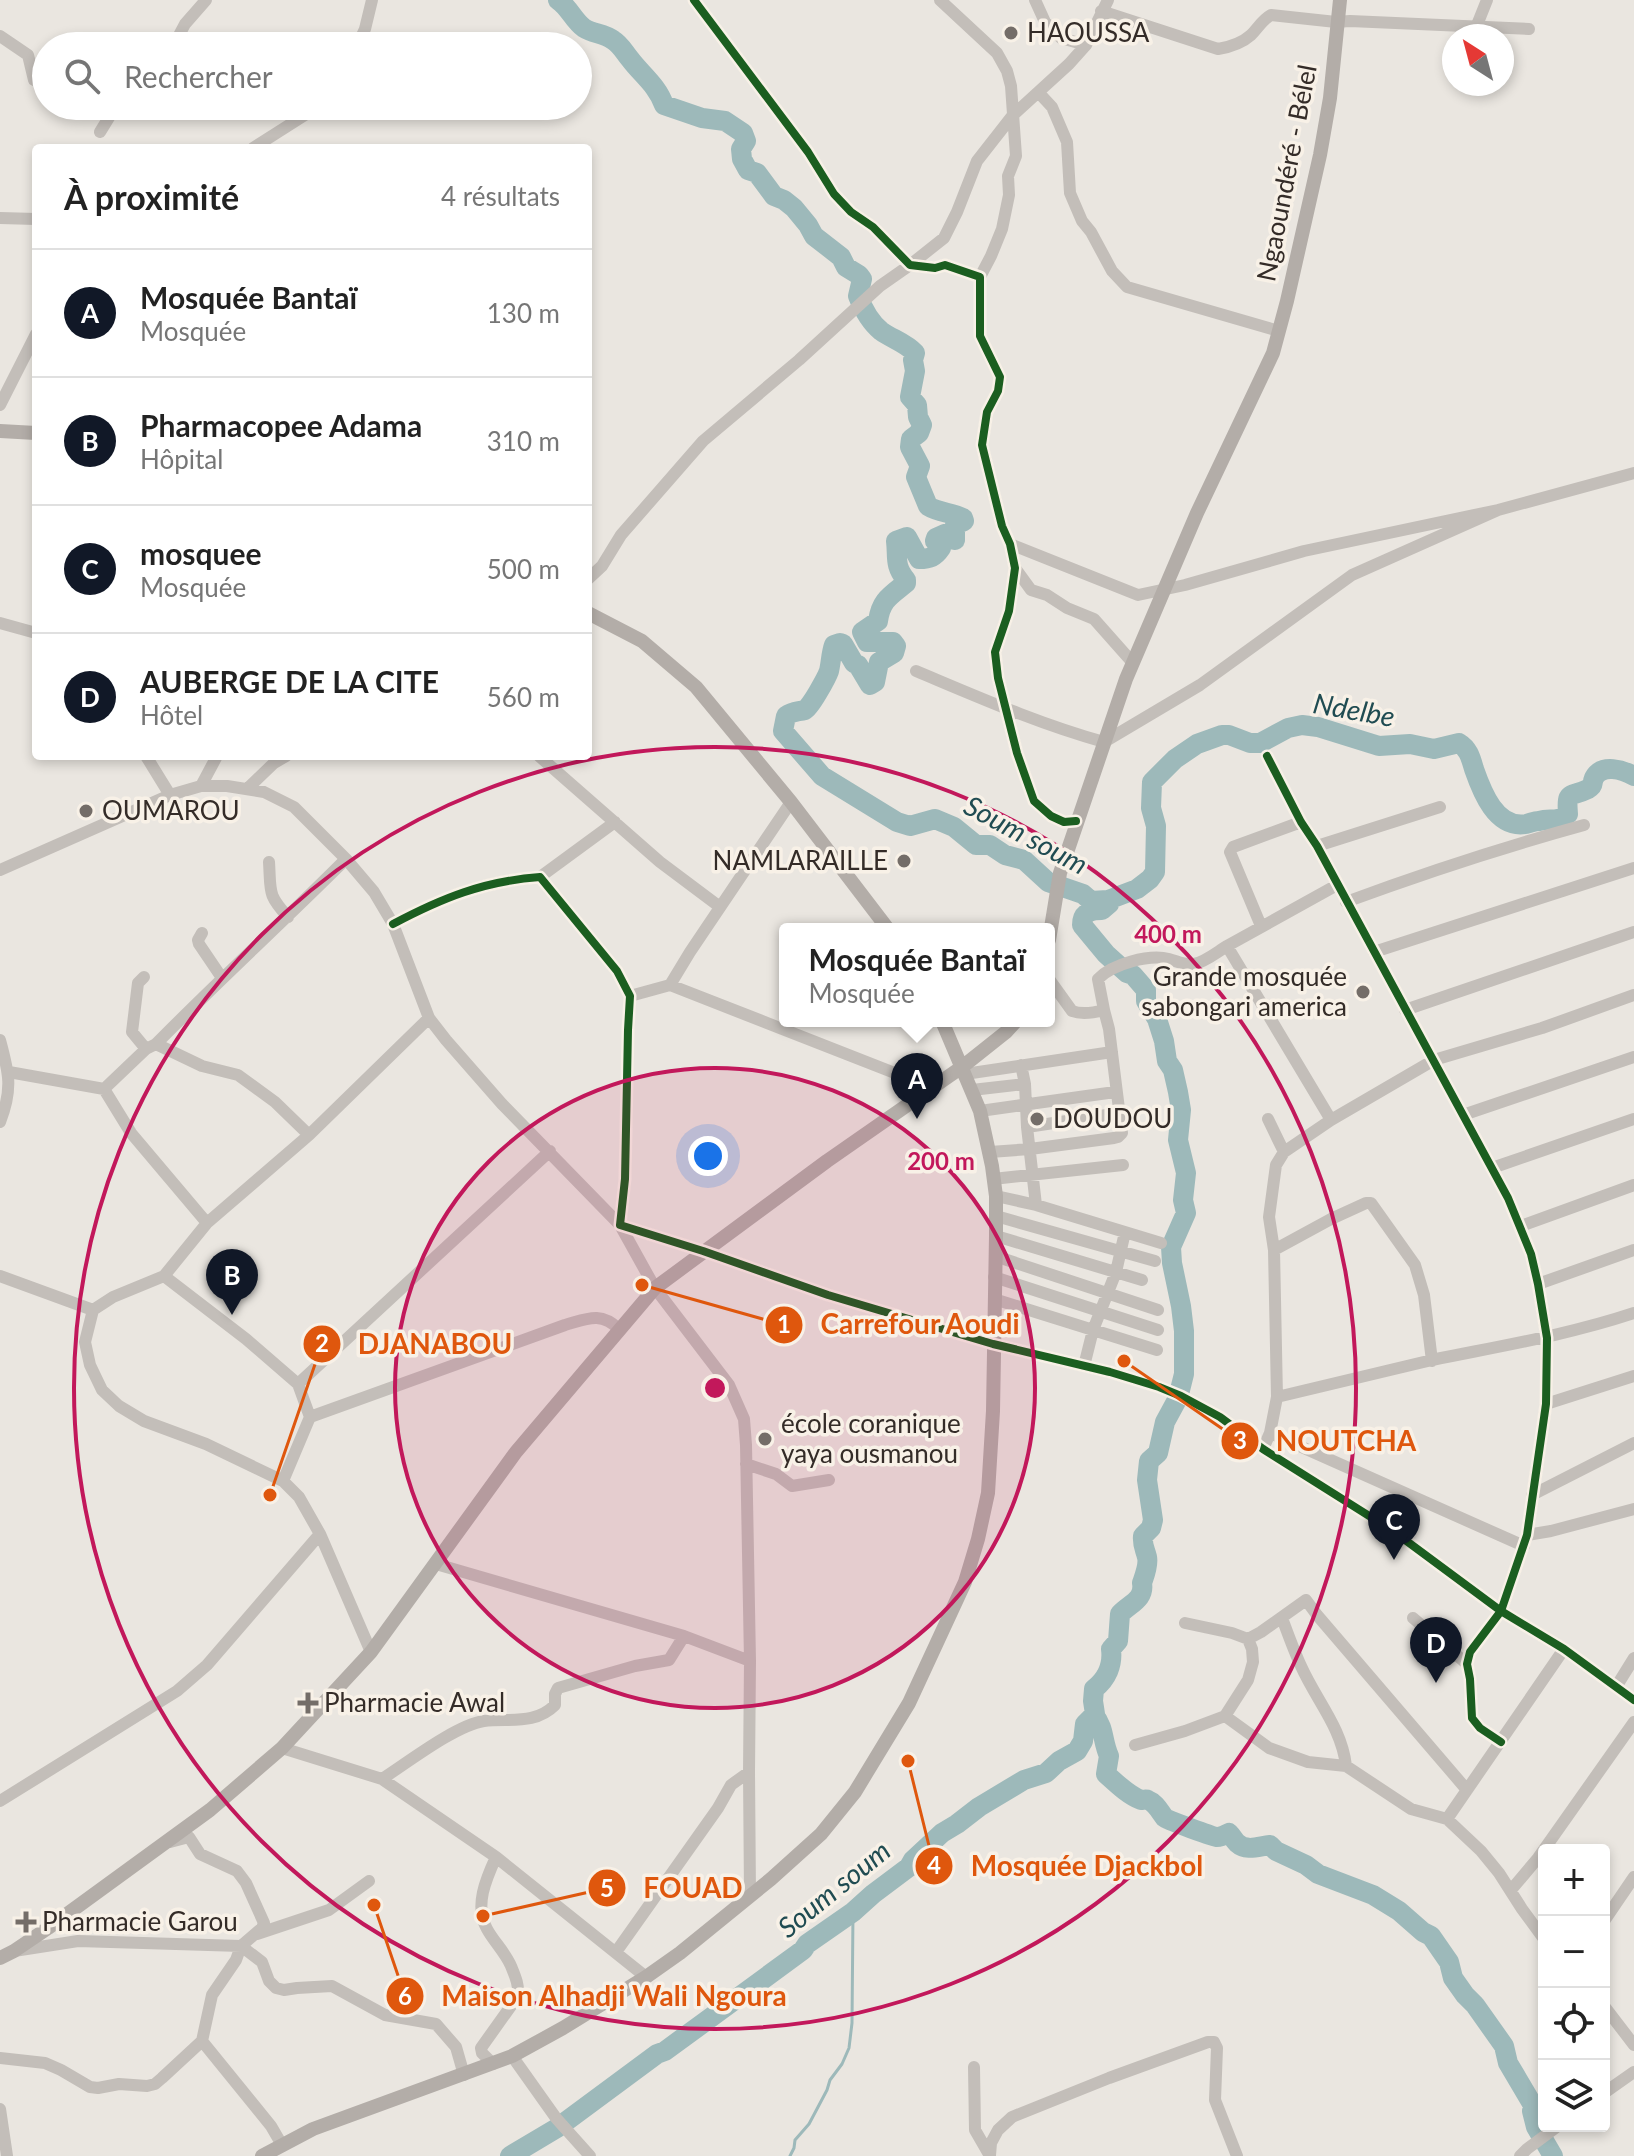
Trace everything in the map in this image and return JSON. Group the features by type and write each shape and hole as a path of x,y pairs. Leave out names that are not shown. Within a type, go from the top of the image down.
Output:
{"main road":[{"name":"Ngaoundéré - Bélel","path":"1051,923 1060,873 1076,821 1133,663 1197,513 1273,353 1320,155 1330,98 1340,0"},
{"path":"0,431 32,433"},
{"path":"592,615 642,641 696,687 791,802 883,923"},
{"path":"262,2156 313,2129 512,2056 646,1977 680,1953 821,1834 855,1792 909,1703 965,1582 978,1539 988,1493 993,1411 996,1196 980,1111 945,1027"},
{"path":"7,1955 210,1810 282,1748 371,1652 516,1452 655,1288 926,1092 964,1070 1011,1027"}],"street":[{"path":"181,32 206,0"},
{"path":"364,32 372,0"},
{"path":"694,0 808,152 834,194 851,212 873,227 910,265 935,268 945,265 980,277"},
{"path":"1035,0 1045,22 1061,38 1086,45"},
{"path":"1477,24 1487,0"},
{"path":"945,3 997,53 1011,86 1016,156 1008,176 1007,209 991,256 980,277 980,336 1000,377 998,391 987,412 982,445 1015,568 1009,611 995,652 998,678 1004,708 1034,801 1051,816 1064,822 1076,821"},
{"path":"592,575 602,566 621,535 703,441 880,286 944,238 977,161 1013,115 1086,45 1104,6 1218,49 1234,46 1250,36 1271,15 1336,22 1445,24"},
{"path":"1514,28 1529,29"},
{"path":"0,36 28,55 32,72"},
{"path":"1039,93 1052,107 1067,142 1068,179 1076,208 1112,271 1127,287 1279,331"},
{"path":"100,132 107,120"},
{"path":"259,144 297,120"},
{"path":"0,218 32,219"},
{"path":"0,405 32,342"},
{"path":"1010,544 1138,595 1304,551 1498,510 1634,473"},
{"path":"916,671 1004,708 1104,742 1200,685 1352,575 1498,510"},
{"path":"1015,568 1031,590 1094,619 1133,663"},
{"path":"0,623 32,632"},
{"path":"1267,756 1492,1168 1521,1226 1531,1254 1547,1338 1546,1404 1526,1541 1501,1611 1470,1652 1467,1664 1472,1718 1480,1728 1501,1742"},
{"path":"148,760 170,795"},
{"path":"201,786 211,760"},
{"path":"248,788 279,760"},
{"path":"544,760 660,862 720,907"},
{"path":"0,870 170,795 201,786 248,788 264,792 294,807 374,892 393,924 429,1018 446,1040 502,1104 620,1225 655,1288 721,1374 738,1401 744,1419 750,1661 750,1895"},
{"path":"670,985 791,802"},
{"path":"1317,846 1440,807"},
{"path":"393,924 454,894 479,886 540,877 615,822"},
{"path":"1261,926 1230,852 1233,847 1301,822"},
{"path":"1346,902 1584,825"},
{"path":"104,1089 346,859"},
{"path":"269,862 270,893 288,917"},
{"path":"1374,952 1634,868"},
{"path":"540,877 617,971 630,996 625,1179 620,1225"},
{"path":"990,1152 1118,1137 1122,1133 1112,1052 1098,979 1112,968 1155,958 1196,964 1337,885"},
{"path":"1405,1010 1634,932"},
{"path":"202,933 199,944 222,978"},
{"path":"1227,946 1331,1120"},
{"path":"144,977 138,983 132,1032 151,1046 202,1066 238,1075 275,1102 309,1135"},
{"path":"630,996 670,985 910,1079 926,1092"},
{"path":"1055,987 1072,1011 1085,1013 1104,1010"},
{"path":"1263,1449 1270,1433 1277,1397 1274,1250 1269,1217 1276,1165 1284,1152 1331,1120 1434,1060 1542,1028 1634,995"},
{"path":"371,1652 320,1534 299,1497 283,1481 206,1444 144,1421 119,1406 102,1390 90,1365 85,1342 93,1310 113,1297 164,1276 207,1223 309,1135 429,1018"},
{"path":"0,1040 9,1072 9,1089 0,1122"},
{"path":"964,1070 1112,1052"},
{"path":"1463,1115 1634,1057"},
{"path":"1021,1065 1036,1205"},
{"path":"9,1072 104,1089 131,1133 207,1223"},
{"path":"972,1090 1025,1084"},
{"path":"980,1111 1115,1092"},
{"path":"1027,1127 1120,1113"},
{"path":"1268,1119 1284,1152"},
{"path":"1492,1168 1634,1119"},
{"path":"298,1384 550,1151"},
{"path":"993,1179 1123,1165"},
{"path":"1521,1226 1634,1185"},
{"path":"996,1196 1161,1243"},
{"path":"1274,1250 1331,1219 1371,1203 1415,1265 1424,1295 1432,1361"},
{"path":"996,1216 1155,1261"},
{"path":"620,1225 828,1295 993,1344 1159,1387 1181,1396 1220,1417 1263,1449 1393,1531 1501,1611 1564,1649 1634,1700"},
{"path":"1084,1366 1093,1330 1116,1272 1125,1232"},
{"path":"996,1236 1142,1280"},
{"path":"1538,1284 1634,1250"},
{"path":"995,1256 1158,1310"},
{"path":"0,1276 93,1310"},
{"path":"164,1276 246,1339 298,1384 310,1417 283,1481"},
{"path":"994,1277 1158,1330"},
{"path":"994,1299 1157,1350"},
{"path":"1277,1397 1547,1338 1634,1313"},
{"path":"310,1417 592,1317 611,1321 619,1329"},
{"path":"1546,1404 1634,1376"},
{"path":"1270,1433 1526,1541 1551,1531 1634,1509"},
{"path":"1532,1495 1634,1443"},
{"path":"746,1464 776,1474 792,1486 829,1480"},
{"path":"0,1801 177,1691 207,1665 320,1534"},
{"path":"436,1564 684,1636 750,1661"},
{"path":"1248,1639 1306,1600 1467,1790"},
{"path":"1282,1618 1301,1667 1330,1717 1345,1751 1346,1766"},
{"path":"1413,1618 1467,1664"},
{"path":"1135,1745 1225,1716 1248,1680 1253,1662 1248,1639 1185,1623"},
{"path":"382,1779 409,1759 480,1722 533,1719 546,1714 555,1705 558,1688 635,1666 669,1660 684,1636"},
{"path":"1447,1819 1564,1649"},
{"path":"1616,1687 1634,1658"},
{"path":"1225,1716 1269,1748 1308,1762 1346,1766 1411,1809 1447,1819 1481,1851 1538,1931"},
{"path":"1511,1890 1538,1858 1634,1722"},
{"path":"282,1748 382,1779 496,1857 646,1977"},
{"path":"616,1952 731,1785 749,1772"},
{"path":"0,2058 45,2063 90,2087 119,2084 147,2086 155,2084 202,2041 212,1995 245,1942 264,1923 246,1883 237,1871 200,1854 189,1837 160,1845"},
{"path":"493,2064 481,2048 518,1996 519,1989 506,1955 485,1927 481,1907 485,1882 496,1857"},
{"path":"1607,1916 1634,1877"},
{"path":"7,1955 78,1941 245,1942 329,1910 369,1881"},
{"path":"245,1942 262,1962 269,1981 276,1988 332,1986 385,2015 436,2024 456,2047 464,2075"},
{"path":"1610,2014 1634,2045"},
{"path":"202,2041 271,2126 282,2145"},
{"path":"990,2156 991,2143 998,2130 1012,2117 1208,2042 1214,2042 1217,2048 1215,2100 1237,2156"},
{"path":"512,2056 556,2118 590,2156"},
{"path":"974,2067 975,2130 990,2156"},
{"path":"1610,2089 1634,2072"},
{"path":"0,2109 7,2156"},
{"path":"1523,2152 1550,2132"}],"waterway":[{"name":"Soum soum","path":"510,2156 557,2128 803,1950 909,1867 942,1833 979,1807 1024,1780 1046,1773 1077,1751 1083,1741 1085,1724 1095,1714 1094,1689 1108,1671 1111,1649 1118,1641 1120,1614 1141,1594 1147,1564 1143,1536 1151,1528 1153,1520 1147,1480 1149,1461 1158,1453 1165,1422 1178,1398 1184,1374 1184,1331 1171,1247 1186,1213 1183,1200 1186,1173 1178,1140 1181,1110 1173,1070 1167,1061 1157,1019 1146,1001 1146,990 1133,975 1106,954 1082,925 1085,915 1102,910 1109,904 1108,900 1091,901 1083,894 1048,882 1024,860 1005,855 990,845 976,845 954,827 935,819 910,826 897,822 822,776 783,731 786,716 805,710 811,704 829,671 834,645 843,644 870,685 875,682 879,662 894,653 896,646 893,642 867,642 862,632 878,621 884,603 906,583 898,566 896,541 907,537 919,559 929,558 941,548 936,538 945,534 955,540 955,525 964,521 959,516 928,506 916,477 920,466 910,447 911,439 919,433 922,425 917,405 910,397 915,353 881,331 870,319 858,296 862,279 859,275 846,267 841,257 814,236 794,208 774,196 757,173 748,170 742,159 741,149 746,141 743,133 725,121 702,118 664,105 653,86 618,44 584,28 558,0"},
{"name":"Ndelbe","path":"1108,900 1137,889 1155,872 1156,826 1151,808 1152,782 1175,759 1197,744 1222,735 1260,743 1288,728 1302,725 1379,746 1410,744 1434,749 1459,743 1469,754 1481,788 1492,807 1506,821 1515,824 1558,819 1568,814 1569,797 1590,788 1594,778 1602,771 1619,770 1634,776"},
{"path":"1094,1715 1109,1756 1106,1774 1131,1795 1153,1803 1165,1818 1217,1837 1229,1833 1245,1847 1270,1845 1318,1874 1373,1895 1431,1936 1449,1962 1453,1978 1504,2046 1508,2063 1534,2107 1536,2127 1553,2156"},
{"path":"790,2156 795,2140 809,2124 849,2048 853,1912"}],"cycle path":[{"path":"694,0 808,152 834,194 851,212 873,227 910,265 935,268 945,265 980,277 980,336 1000,377 998,391 987,412 982,445 1015,568 1009,611 995,652 998,678 1017,753 1034,801 1051,816 1064,822 1076,821"},
{"path":"1267,756 1508,1198 1531,1254 1547,1338 1546,1404 1527,1535 1501,1611 1470,1652 1467,1664 1472,1718 1480,1728 1501,1742"},
{"path":"393,924 464,892 500,882 540,877 617,971 630,996 625,1179 620,1225 828,1295 993,1344 1110,1372 1181,1396 1220,1417 1263,1449 1393,1531 1501,1611 1564,1649 1634,1700"}],"place":[{"name":"HAOUSSA","path":"1011,33"},
{"name":"OUMAROU","path":"86,811"},
{"name":"NAMLARAILLE","path":"904,861"},
{"name":"Grande mosquée sabongari america","path":"1363,992"},
{"name":"Mosquée Bantaï","path":"917,1119"},
{"name":"DOUDOU","path":"1037,1119"},
{"name":"Carrefour Aoudi","path":"642,1285"},
{"name":"Pharmacopee Adama","path":"232,1315"},
{"name":"NOUTCHA","path":"1124,1361"},
{"name":"école coranique yaya ousmanou","path":"765,1439"},
{"name":"DJANABOU","path":"270,1495"},
{"name":"mosquee","path":"1394,1560"},
{"name":"AUBERGE DE LA CITE","path":"1436,1683"},
{"name":"Pharmacie Awal","path":"308,1703"},
{"name":"Mosquée Djackbol","path":"908,1761"},
{"name":"Maison Alhadji Wali Ngoura","path":"374,1905"},
{"name":"FOUAD","path":"483,1916"},
{"name":"Pharmacie Garou","path":"26,1922"}]}
